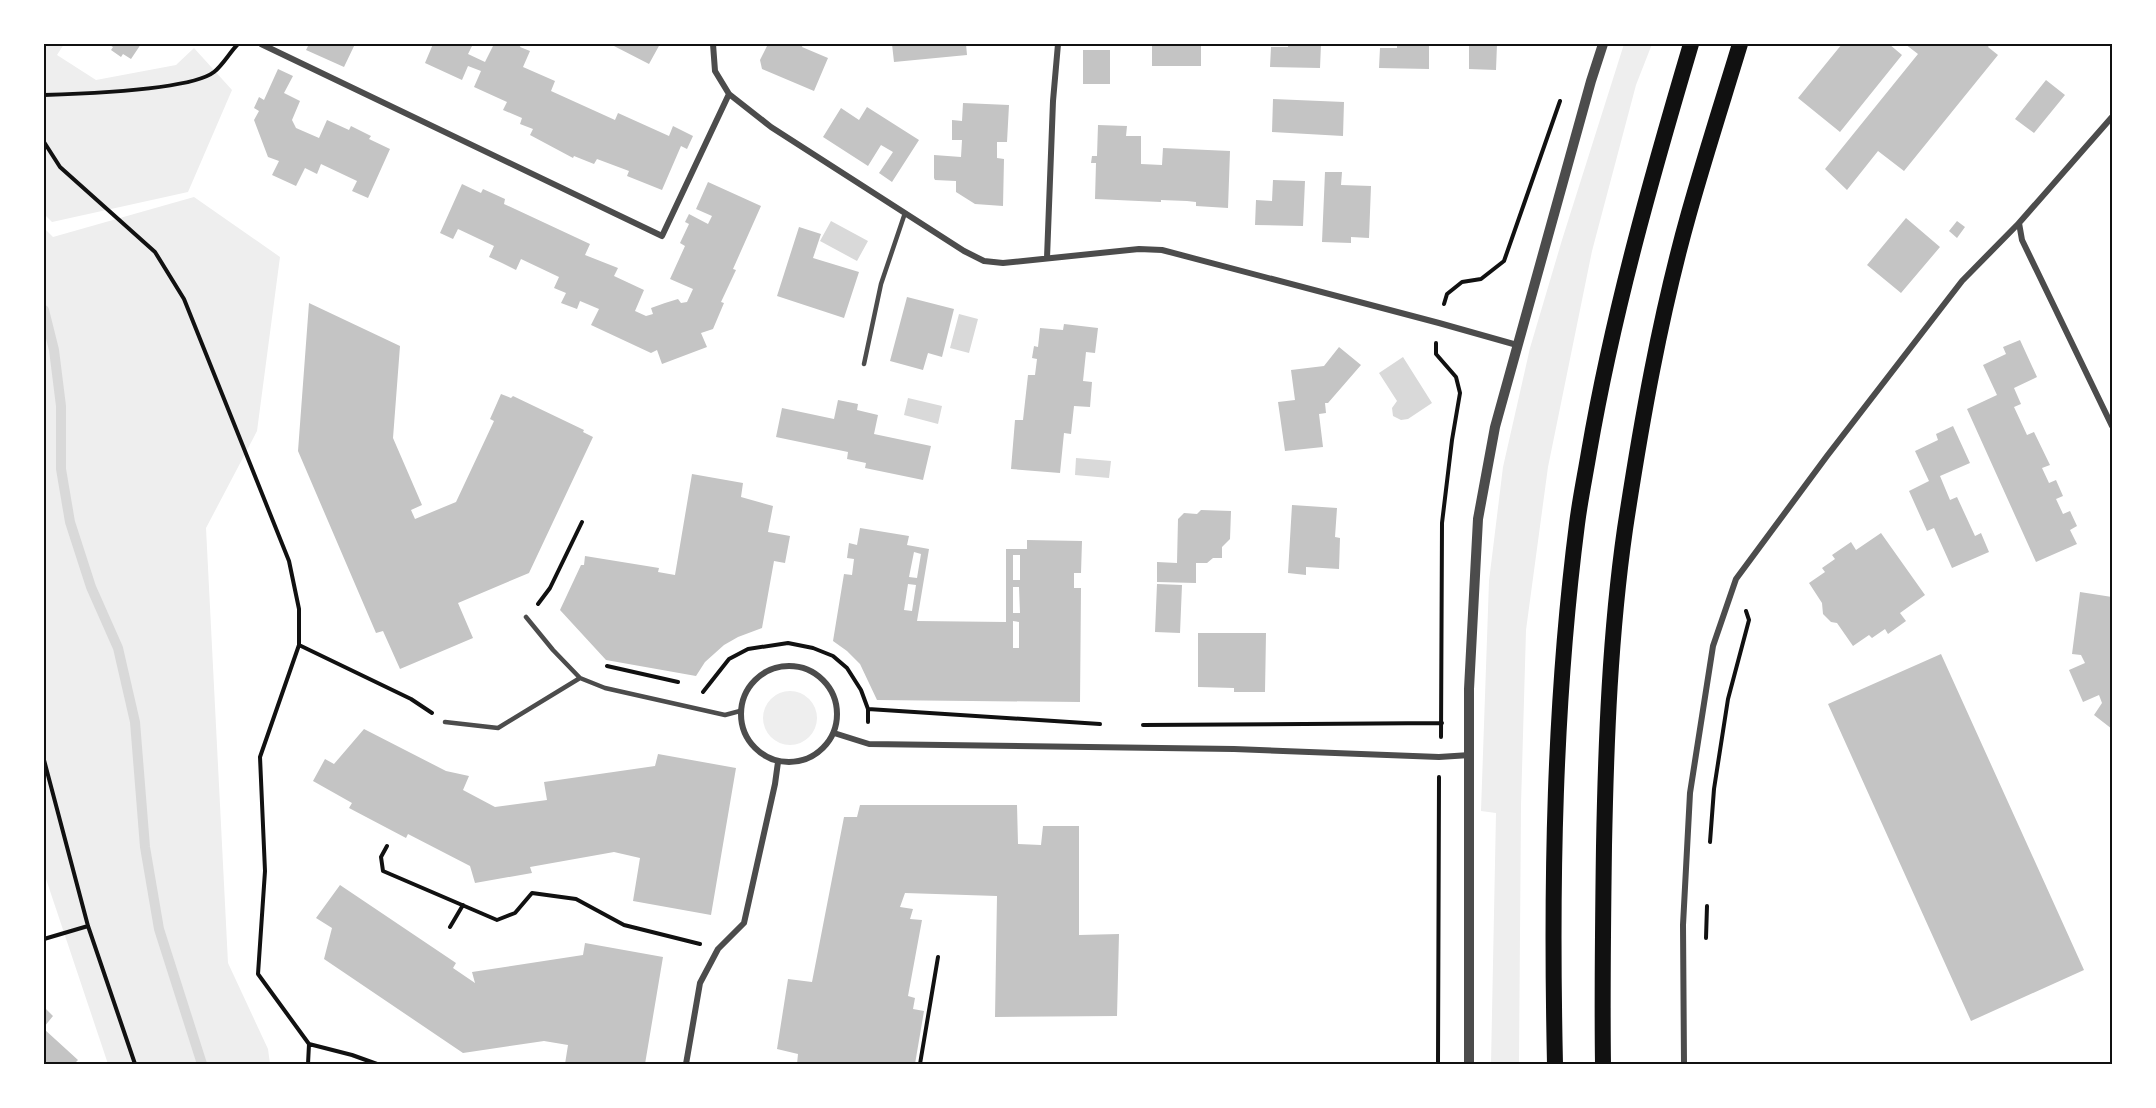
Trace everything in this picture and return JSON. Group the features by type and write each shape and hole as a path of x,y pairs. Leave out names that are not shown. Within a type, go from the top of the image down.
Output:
{"highway":[{"path":"1555,1065 1553,951 1558,732 1577,523 1616,311 1691,44"},
{"path":"1603,1065 1605,747 1617,591 1625,530 1646,407 1683,238 1740,44"}],"street":[{"path":"261,44 662,236 729,94"},
{"path":"713,44 715,71 729,94 771,127 964,251 984,261 1003,263 1139,249 1162,250 1517,345"},
{"path":"1047,258 1053,101 1058,44"},
{"path":"1469,1065 1470,689 1478,519 1495,427 1603,44"},
{"path":"1684,1065 1683,924 1690,794 1713,646 1736,579 1827,456 1962,281 2019,223 2112,117"},
{"path":"2019,223 2022,240 2112,426"},
{"path":"786,666 803,668 817,675 829,686 836,701 837,717 834,733 825,747 812,758 796,763 778,762 754,749 746,738 741,725 743,697 760,675 773,668 786,666"},
{"path":"834,733 869,744 1234,749 1439,757 1470,755"},
{"path":"686,1065 700,983 718,949 744,923 776,784 778,762"}],"lane":[{"path":"864,364 881,284 905,213"},
{"path":"526,617 580,678 605,688 725,716 741,711"},
{"path":"445,722 498,728 580,678"}],"path":[{"path":"44,95 187,83 213,73 238,44"},
{"path":"44,142 60,167 156,252 184,299 289,561 299,609 299,645 260,757 266,871 258,974 309,1044 308,1065"},
{"path":"539,603 550,588 582,522"},
{"path":"1709,852 1714,789 1728,699 1749,620 1736,579"},
{"path":"696,709 705,688 729,659 748,649 788,643 813,648 833,656 847,668 861,690 868,709 869,744"},
{"path":"299,645 411,699 445,722"},
{"path":"608,666 683,683"},
{"path":"868,709 1104,725"},
{"path":"1138,725 1442,723"},
{"path":"44,760 88,926 135,1065"},
{"path":"387,846 381,857 383,871 497,920 515,913 532,893 576,899 624,925 718,949"},
{"path":"1706,943 1707,897"},
{"path":"450,927 464,905"},
{"path":"44,939 88,926"},
{"path":"920,1065 938,957"},
{"path":"309,1044 352,1055 378,1065"}],"shaded area":[{"path":"44,44 64,44 57,55 96,80 176,65 194,48 232,90 188,192 52,222 44,214"},
{"path":"1624,44 1652,44 1636,85 1592,251 1548,467 1526,630 1521,805 1519,1064 1491,1064 1496,813 1481,811 1489,581 1503,467 1530,348"},
{"path":"194,197 280,257 257,431 206,528 228,963 268,1049 270,1064 108,1064 44,873 44,228 53,237"},
{"path":"831,221 868,241 857,261 820,241"},
{"path":"959,314 978,319 969,353 950,348"},
{"path":"1403,357 1432,403 1408,419 1401,420 1393,416 1392,408 1397,401 1379,373"},
{"path":"908,398 942,406 938,424 904,415"},
{"path":"1076,458 1111,461 1109,478 1075,475"},
{"path":"785,691 795,691 805,695 813,703 817,718 813,733 805,741 795,745 785,745 775,741 767,733 763,723 763,713 767,703 775,695"}],"building":[{"path":"108,44 141,44 131,59 123,54 121,57 111,50 113,47"},
{"path":"309,44 355,44 344,67 306,50"},
{"path":"433,44 473,44 468,54 485,62 493,46 488,44 521,44 520,47 530,51 523,67 555,81 551,91 615,120 618,113 669,136 673,126 693,136 687,149 681,146 662,190 627,176 629,171 597,159 594,164 574,156 573,158 530,135 533,129 520,124 522,118 503,110 507,102 474,87 481,71 468,66 462,80 425,63"},
{"path":"615,44 660,44 649,64 614,46"},
{"path":"768,44 803,44 802,47 828,58 814,91 762,69 760,60"},
{"path":"892,44 966,44 967,55 894,62"},
{"path":"1169,44 1201,44 1201,66 1152,66 1152,46 1169,46"},
{"path":"1288,44 1321,44 1320,68 1270,67 1271,47 1288,47"},
{"path":"1397,44 1429,44 1429,69 1379,68 1380,48 1397,48"},
{"path":"1469,44 1497,44 1496,70 1469,69"},
{"path":"1842,44 1889,44 1902,55 1840,132 1798,98"},
{"path":"1905,44 1990,44 1988,47 1998,55 1904,171 1878,151 1847,190 1825,169 1918,54"},
{"path":"1083,50 1110,50 1110,84 1083,84"},
{"path":"278,69 293,76 284,93 300,101 292,120 296,128 319,138 327,120 349,130 351,126 371,136 369,139 390,149 368,198 352,191 357,181 321,164 317,174 305,168 296,186 272,175 279,161 268,157 254,120 259,111 254,108 259,97 264,100"},
{"path":"2046,80 2065,95 2034,133 2015,119"},
{"path":"1273,99 1344,102 1343,136 1272,132"},
{"path":"963,103 1009,105 1007,142 997,142 997,158 1004,159 1003,206 975,204 956,192 956,181 935,180 934,178 934,155 961,157 962,140 952,140 952,120 962,121"},
{"path":"867,107 919,140 892,182 879,173 893,152 881,145 868,166 823,137 841,108 859,120"},
{"path":"1098,125 1127,126 1126,136 1141,136 1141,164 1162,165 1163,148 1230,151 1228,208 1196,206 1196,202 1187,201 1095,199 1096,163 1091,163 1092,156 1097,156"},
{"path":"1325,172 1342,172 1341,185 1371,186 1369,238 1351,237 1351,243 1322,242"},
{"path":"1273,180 1305,181 1303,226 1255,225 1256,200 1272,201"},
{"path":"708,182 761,206 733,269 736,270 721,302 724,303 713,329 701,333 707,347 662,364 657,350 651,353 591,325 599,309 580,301 577,309 561,303 566,293 554,288 559,277 521,259 516,270 489,257 494,246 458,229 453,239 440,233 462,184 481,193 483,189 505,199 504,204 590,244 585,255 618,268 614,276 644,290 635,311 646,316 653,314 651,308 665,303 678,299 681,303 687,302 693,289 670,279 685,246 680,243 689,224 685,222 689,214 708,224 712,216 696,209"},
{"path":"1906,218 1940,247 1901,293 1867,265"},
{"path":"1957,221 1965,227 1957,238 1949,231"},
{"path":"799,227 821,234 813,258 859,272 844,318 777,296"},
{"path":"907,297 954,309 942,357 928,353 923,370 890,361"},
{"path":"309,303 400,346 393,438 422,505 411,510 415,519 456,502 494,421 490,419 501,394 511,398 513,396 584,430 583,432 593,437 529,573 458,603 473,638 400,669 383,631 376,633 298,451"},
{"path":"1064,324 1098,328 1095,353 1086,352 1083,381 1092,382 1090,407 1074,406 1071,434 1064,433 1060,473 1011,469 1015,420 1023,420 1028,375 1035,375 1037,359 1032,358 1034,346 1038,347 1040,328 1063,330"},
{"path":"2020,340 2037,377 2014,388 2021,404 2014,407 2027,435 2034,432 2050,465 2042,468 2049,483 2056,480 2063,496 2056,499 2063,514 2070,511 2077,526 2070,530 2077,544 2036,562 1967,409 1997,395 1983,365 2006,354 2003,347"},
{"path":"1339,347 1361,365 1328,403 1325,403 1326,413 1319,414 1323,447 1285,451 1278,402 1295,400 1291,370 1324,366"},
{"path":"838,400 858,404 857,410 878,415 874,434 931,446 923,480 865,468 866,463 847,459 848,452 776,437 782,408 834,419"},
{"path":"1953,426 1970,463 1940,476 1950,500 1957,497 1975,536 1981,533 1989,552 1952,568 1934,528 1927,531 1909,491 1929,481 1915,451 1938,440 1936,434"},
{"path":"692,474 743,483 741,497 773,506 768,532 790,536 785,563 774,561 762,628 724,645 705,662 696,676 606,660 560,610 581,565 584,565 585,556 659,568 658,572 675,575"},
{"path":"1292,505 1337,508 1335,537 1340,538 1339,569 1306,567 1306,575 1288,573"},
{"path":"1201,510 1231,511 1230,539 1222,547 1222,558 1213,558 1207,563 1196,563 1196,583 1157,582 1157,562 1177,563 1178,519 1184,513 1197,514"},
{"path":"860,528 909,536 907,545 929,549 917,621 1006,622 1006,549 1027,549 1027,540 1082,541 1081,573 1074,573 1074,588 1081,588 1080,702 877,700 860,664 833,641 844,574 852,575 854,559 847,558 849,543 857,545","holes":["914,552 921,554 917,578 909,577","1013,555 1020,555 1020,580 1013,580","908,584 916,585 912,611 904,610","1013,587 1019,587 1020,613 1013,613","1013,621 1019,622 1019,648 1013,648"]},
{"path":"1881,533 1925,595 1900,613 1906,621 1888,634 1885,629 1872,638 1869,635 1853,646 1837,623 1831,622 1823,614 1822,603 1809,583 1825,572 1822,568 1835,559 1832,555 1851,542 1856,550"},
{"path":"1157,584 1182,585 1180,633 1155,632"},
{"path":"2080,592 2112,597 2112,729 2094,715 2102,703 2099,695 2083,702 2069,670 2085,663 2081,655 2072,654"},
{"path":"1198,633 1266,633 1265,692 1234,692 1234,688 1198,687"},
{"path":"1941,654 2084,970 1971,1021 1828,704"},
{"path":"364,729 446,771 469,776 463,790 495,807 547,800 544,782 655,766 658,754 736,768 711,915 633,901 640,858 614,852 530,867 532,873 475,883 470,866 408,834 406,838 349,808 352,803 313,781 325,759 334,764"},
{"path":"860,805 1017,805 1018,844 1041,845 1043,826 1079,826 1079,935 1119,934 1117,1016 995,1017 997,896 905,893 900,907 913,909 910,919 922,920 908,996 915,998 913,1009 924,1011 915,1064 797,1064 798,1054 777,1049 788,979 812,982 844,817 857,817"},
{"path":"340,885 456,963 453,968 475,983 472,972 583,955 585,943 663,957 645,1064 565,1064 568,1045 544,1041 463,1053 324,959 332,928 316,918"},
{"path":"44,1007 53,1016 44,1027"},
{"path":"44,1029 78,1060 74,1064 44,1064"}],"waterway":[{"path":"44,310 54,350 61,406 61,469 70,522 91,587 118,648 135,722 145,847 159,929 202,1064"}]}
